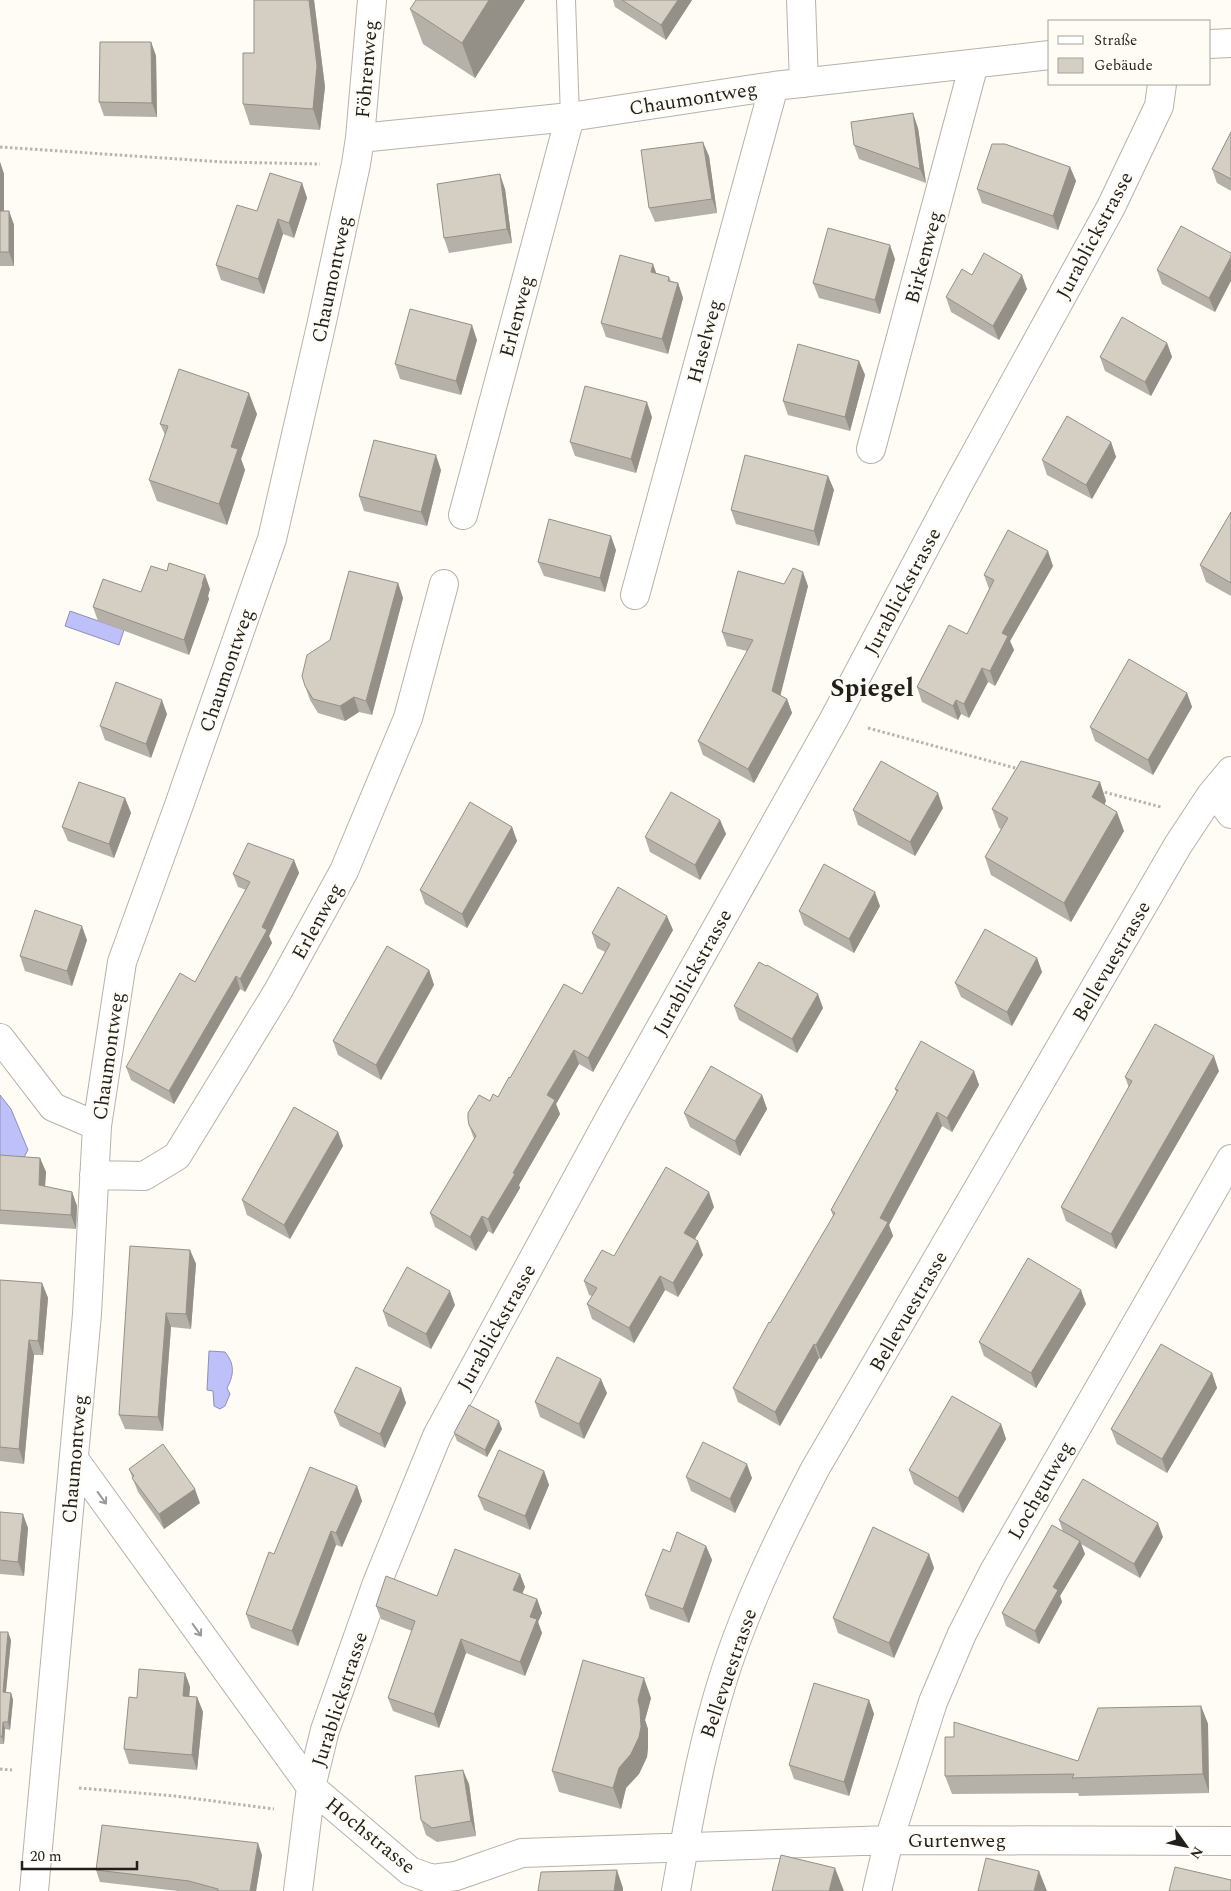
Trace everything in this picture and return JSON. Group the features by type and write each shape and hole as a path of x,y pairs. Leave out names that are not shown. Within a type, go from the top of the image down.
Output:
{"street":[{"name":"Föhrenweg","path":"358,151 372,0"},
{"path":"801,0 804,83"},
{"path":"1211,44 1231,43"},
{"name":"Chaumontweg","path":"34,1891 87,1314 97,1126 122,962 272,539 321,326 358,151 774,86 1048,56"},
{"name":"Birkenweg","path":"871,449 974,64"},
{"name":"Jurablickstrasse","path":"298,1891 310,1800 325,1730 377,1583 437,1436 617,1106 834,719 953,495 1112,207 1159,106 1162,85"},
{"name":"Haselweg","path":"635,595 774,86"},
{"name":"Erlenweg","path":"463,515 570,117"},
{"name":"Erlenweg","path":"94,1175 144,1176 177,1156 278,991 344,871 408,718 444,584"},
{"name":"Bellevuestrasse","path":"676,1891 703,1748 736,1642 773,1550 815,1469 1178,845 1211,796 1231,771"},
{"path":"1211,796 1225,806 1231,814"},
{"path":"0,1038 52,1107 97,1126"},
{"name":"Lochgutweg","path":"877,1891 889,1840 933,1702 962,1634 989,1581 1231,1159"},
{"name":"Hochstrasse","path":"74,1459 310,1800 410,1871 432,1879 456,1876 522,1853 683,1848"},
{"name":"Gurtenweg","path":"683,1848 889,1840 1231,1841"}],"lane":[{"path":"566,0 570,117"}],"path":[{"path":"0,147 223,162 358,151"},
{"path":"834,719 1024,770"},
{"path":"1100,791 1162,808"},
{"path":"43,1785 176,1796 310,1800"}],"water":[{"path":"70,611 124,630 119,645 65,626"},
{"path":"0,1095 11,1109 28,1150 24,1157 0,1162"},
{"path":"209,1351 225,1352 232,1365 231,1379 227,1388 230,1394 225,1406 220,1409 214,1406 213,1391 207,1390"}],"building":[{"path":"254,0 309,0 317,66 313,109 243,104 243,53 254,53"},
{"path":"416,0 489,0 462,43 410,9"},
{"path":"622,0 678,0 661,25"},
{"path":"100,42 151,42 152,103 99,102"},
{"path":"913,113 920,169 854,145 851,122"},
{"path":"1231,132 1231,179 1212,169"},
{"path":"703,142 712,199 649,208 641,150"},
{"path":"992,144 1005,144 1070,167 1053,216 977,189"},
{"path":"270,173 302,183 289,223 278,219 258,279 216,265 237,205 257,211"},
{"path":"500,174 507,229 444,238 437,184"},
{"path":"0,211 9,211 9,252 0,252"},
{"path":"1181,226 1231,253 1231,257 1209,298 1157,270"},
{"path":"828,228 890,245 875,300 813,283"},
{"path":"984,253 1022,275 993,326 946,297 962,269 972,275"},
{"path":"620,255 653,264 651,272 669,277 668,281 678,283 662,339 601,323"},
{"path":"410,309 472,325 456,381 395,364"},
{"path":"1122,317 1167,343 1145,382 1100,357"},
{"path":"798,344 859,361 845,417 783,401"},
{"path":"179,369 249,393 231,447 238,449 219,504 149,480 168,426 160,424"},
{"path":"585,386 647,402 631,459 570,442"},
{"path":"1067,416 1111,442 1086,485 1042,460"},
{"path":"374,440 436,455 421,512 359,496"},
{"path":"745,455 828,476 814,531 731,510"},
{"path":"1231,512 1231,583 1200,565"},
{"path":"549,519 611,536 600,578 538,562"},
{"path":"1008,530 1048,551 1002,633 1008,636 990,671 982,668 964,704 956,700 953,706 917,687 949,625 967,634 994,580 984,575"},
{"path":"169,563 205,575 184,640 93,607 103,579 141,592 151,566 167,571"},
{"path":"793,568 803,572 772,691 787,699 748,769 698,741 753,640 722,632 738,571 784,584"},
{"path":"349,571 398,583 366,701 354,697 340,706 313,699 305,686 302,676 307,655 330,640"},
{"path":"1129,659 1187,693 1148,760 1090,727"},
{"path":"116,682 162,700 146,744 100,726"},
{"path":"881,761 938,793 910,842 853,810"},
{"path":"1021,761 1100,782 1092,797 1117,812 1064,903 985,857 1008,818 992,809"},
{"path":"79,782 125,798 109,844 62,827"},
{"path":"671,792 720,820 695,865 645,837"},
{"path":"470,802 512,827 462,914 420,890"},
{"path":"248,843 294,860 262,927 267,930 240,979 236,976 169,1091 126,1067 180,973 195,982 250,882 233,874"},
{"path":"824,864 875,892 849,939 799,911"},
{"path":"618,887 667,916 588,1058 574,1050 547,1095 555,1100 513,1173 515,1174 488,1219 482,1216 470,1237 430,1213 476,1136 469,1125 468,1113 479,1095 490,1101 493,1094 498,1097 564,984 582,994 610,944 592,933"},
{"path":"35,910 82,926 67,971 20,956"},
{"path":"985,929 1037,958 1007,1012 955,983"},
{"path":"387,946 429,970 376,1065 333,1041"},
{"path":"759,962 818,994 792,1039 734,1006"},
{"path":"1155,1024 1214,1056 1111,1234 1061,1207 1132,1081 1125,1077"},
{"path":"921,1041 974,1071 947,1118 937,1112 880,1218 888,1222 775,1412 733,1388 769,1322 835,1213 831,1210 898,1090 895,1089"},
{"path":"711,1066 762,1095 735,1141 684,1113"},
{"path":"294,1107 338,1132 284,1225 242,1200"},
{"path":"0,1155 40,1158 39,1185 72,1192 71,1215 0,1210"},
{"path":"666,1167 709,1192 684,1233 698,1241 673,1283 660,1276 629,1328 587,1304 597,1288 584,1281 602,1250 614,1256"},
{"path":"130,1246 190,1250 186,1314 166,1313 158,1417 119,1415"},
{"path":"1028,1258 1081,1290 1031,1373 979,1342"},
{"path":"407,1267 450,1291 426,1334 383,1311"},
{"path":"0,1280 42,1283 38,1341 29,1340 19,1449 0,1447"},
{"path":"1161,1344 1212,1373 1162,1459 1111,1429"},
{"path":"557,1357 601,1379 579,1424 535,1402"},
{"path":"356,1367 401,1388 380,1434 334,1412"},
{"path":"952,1396 1001,1424 958,1498 909,1470"},
{"path":"469,1405 499,1421 485,1450 454,1433"},
{"path":"703,1442 747,1464 730,1499 686,1477"},
{"path":"163,1444 195,1489 159,1514 132,1478 134,1476 129,1469"},
{"path":"499,1450 544,1471 525,1516 478,1496"},
{"path":"310,1467 357,1486 336,1533 331,1531 292,1631 246,1614 269,1552 274,1554"},
{"path":"1083,1479 1158,1523 1134,1564 1059,1520"},
{"path":"0,1512 23,1514 18,1562 0,1560"},
{"path":"1052,1525 1080,1541 1053,1587 1058,1590 1035,1631 1002,1613"},
{"path":"873,1527 929,1554 889,1643 833,1618"},
{"path":"677,1532 706,1546 683,1609 645,1595 663,1549 670,1552"},
{"path":"455,1549 520,1574 513,1590 537,1599 530,1617 537,1619 520,1662 461,1639 434,1714 388,1698 415,1621 376,1606 386,1576 437,1596"},
{"path":"0,1632 8,1632 3,1692 11,1693 8,1722 3,1722 2,1737 0,1736"},
{"path":"583,1660 644,1678 638,1700 641,1727 639,1737 631,1754 619,1768 613,1788 552,1771"},
{"path":"139,1669 185,1673 183,1696 197,1697 192,1755 124,1749 129,1697 137,1698"},
{"path":"814,1683 869,1700 844,1782 789,1765"},
{"path":"1201,1706 1203,1774 1072,1778 1074,1774 945,1776 945,1737 954,1737 954,1722 1078,1761 1098,1708"},
{"path":"463,1770 471,1821 432,1828 421,1820 415,1776"},
{"path":"102,1825 258,1843 250,1891 218,1891 218,1889 189,1881 96,1870"},
{"path":"781,1855 835,1868 829,1891 772,1891"},
{"path":"986,1858 1039,1871 1034,1891 978,1891"},
{"path":"1175,1867 1231,1880 1231,1891 1169,1891"},
{"path":"617,1870 614,1891 538,1891 541,1872"}],"district":[{"name":"Spiegel","path":"872,687"}]}
